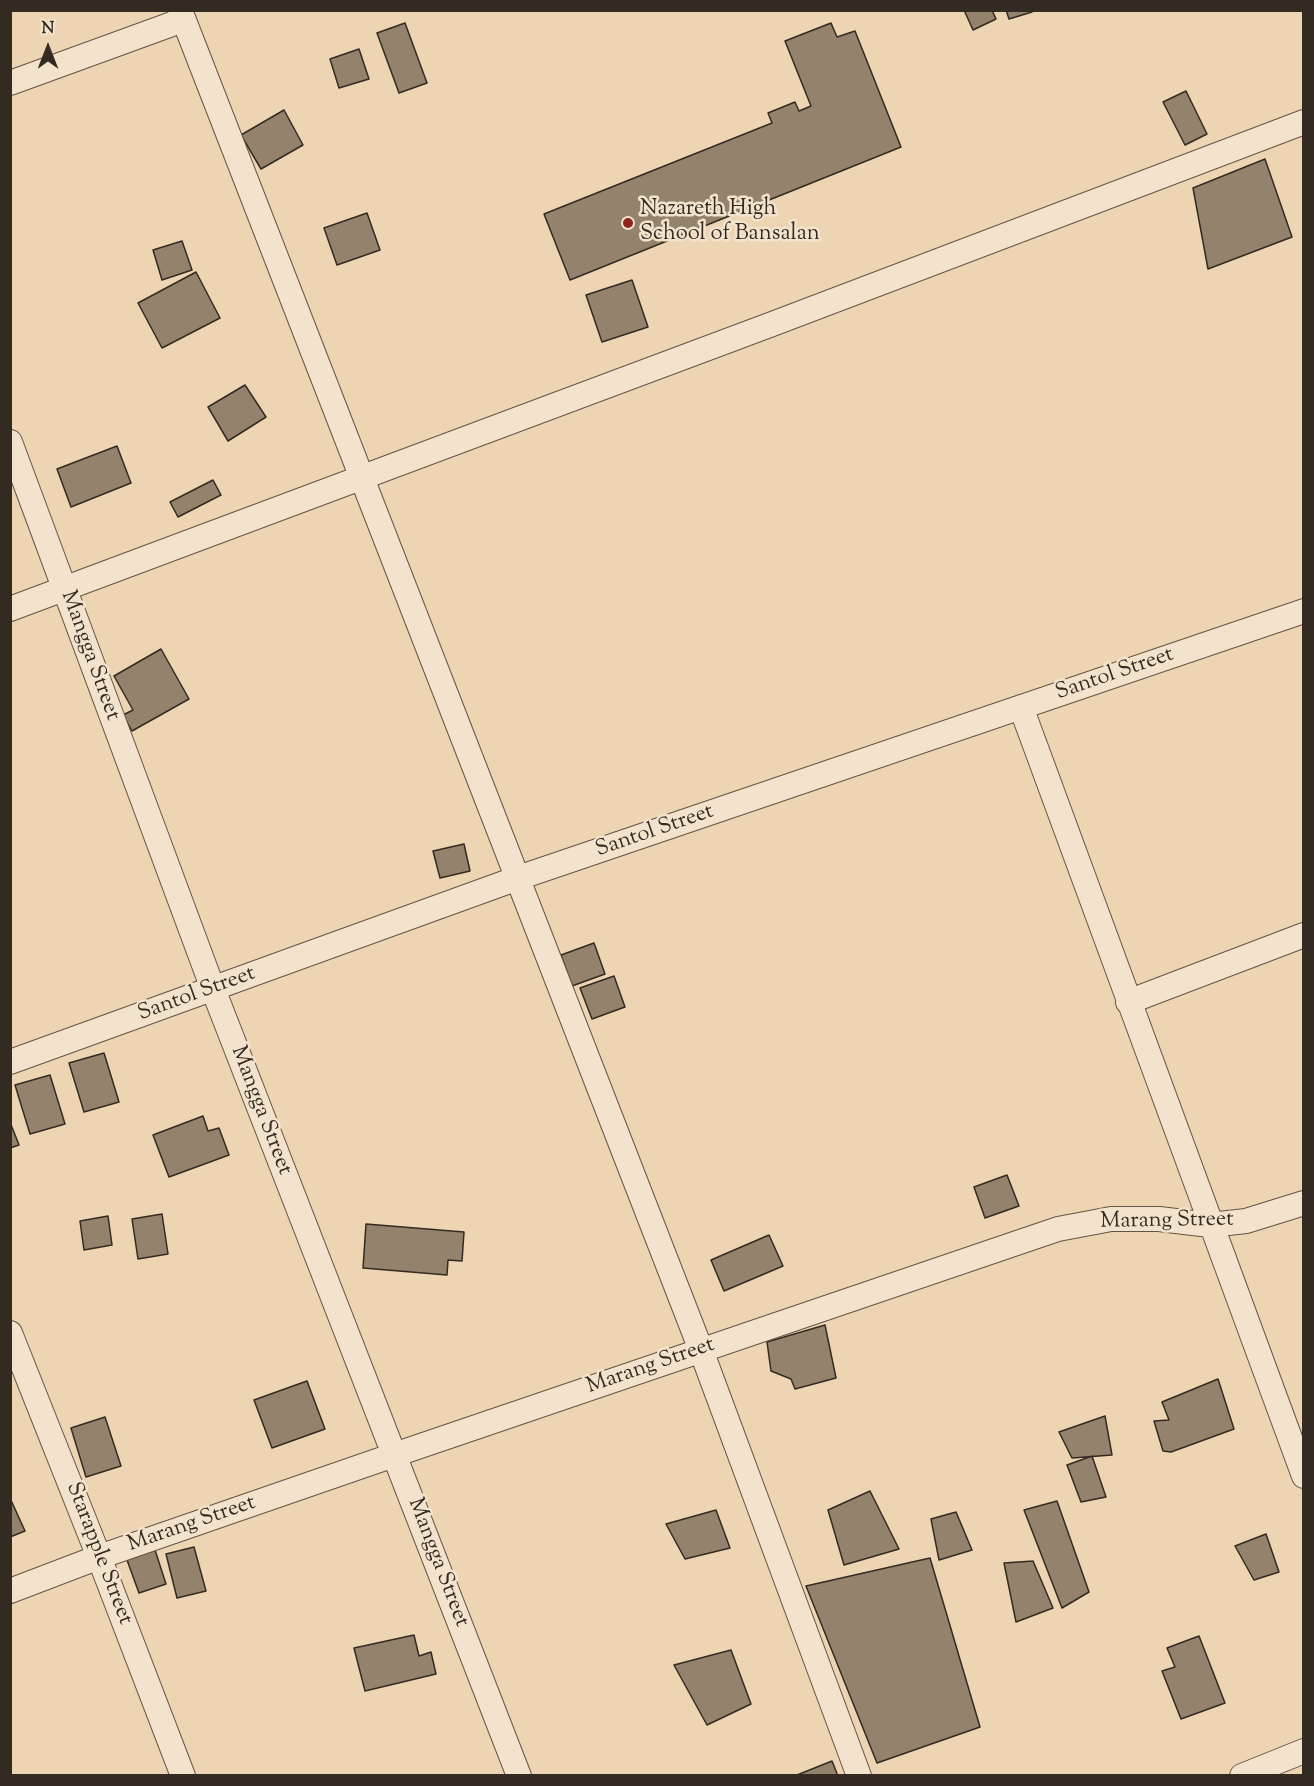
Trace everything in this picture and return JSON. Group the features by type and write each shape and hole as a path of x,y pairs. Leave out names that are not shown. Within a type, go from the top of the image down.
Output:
{"street":[{"path":"10,83 182,15 701,1350 859,1776"},
{"path":"10,609 1304,122"},
{"name":"Mangga Street","path":"10,442 213,989 519,1776"},
{"name":"Santol Street","path":"10,1062 518,878 1304,611"},
{"path":"1021,707 1304,1476"},
{"path":"1128,1002 1304,935"},
{"name":"Marang Street","path":"10,1591 99,1557 394,1455 1058,1229 1111,1219 1159,1219 1210,1225 1246,1221 1304,1203"},
{"name":"Starapple Street","path":"10,1333 183,1776"},
{"path":"1242,1776 1304,1751"}],"building":[{"path":"964,10 992,10 996,19 973,30"},
{"path":"1006,10 1031,10 1032,12 1009,19"},
{"path":"405,23 427,83 399,93 377,33"},
{"path":"831,23 837,37 855,31 901,147 570,280 544,214 772,123 768,113 795,102 799,111 811,106 785,41"},
{"path":"359,49 369,79 339,88 330,59"},
{"path":"1186,91 1207,134 1185,145 1163,102"},
{"path":"284,110 303,145 261,169 241,135"},
{"path":"1265,159 1292,237 1208,269 1193,188"},
{"path":"367,213 380,250 337,265 324,228"},
{"path":"182,241 192,270 162,280 153,250"},
{"path":"196,272 220,318 162,348 138,303"},
{"path":"632,280 648,327 602,342 586,295"},
{"path":"245,385 266,417 228,441 208,407"},
{"path":"117,446 131,483 71,507 57,469"},
{"path":"213,480 221,495 178,517 170,502"},
{"path":"161,649 189,699 132,731 123,715 133,710 114,676"},
{"path":"464,844 470,871 440,878 433,851"},
{"path":"594,943 605,974 572,986 561,955"},
{"path":"614,976 625,1007 592,1019 580,988"},
{"path":"104,1053 119,1102 84,1112 69,1063"},
{"path":"50,1075 65,1124 30,1134 15,1085"},
{"path":"203,1116 208,1131 219,1128 229,1155 169,1177 153,1135"},
{"path":"10,1122 19,1145 10,1148"},
{"path":"1007,1175 1019,1206 985,1218 974,1187"},
{"path":"162,1214 168,1254 138,1259 132,1219"},
{"path":"108,1216 112,1245 84,1250 80,1221"},
{"path":"366,1224 464,1232 462,1261 448,1260 447,1275 363,1268"},
{"path":"769,1235 783,1266 724,1291 711,1260"},
{"path":"825,1325 836,1378 795,1389 791,1379 771,1371 767,1342"},
{"path":"1218,1379 1234,1429 1171,1452 1163,1451 1154,1421 1169,1420 1162,1402"},
{"path":"307,1381 325,1429 272,1448 254,1400"},
{"path":"1105,1416 1112,1455 1072,1458 1059,1432"},
{"path":"105,1417 121,1466 86,1477 71,1428"},
{"path":"1092,1456 1106,1497 1081,1502 1067,1465"},
{"path":"870,1491 899,1549 844,1565 828,1510"},
{"path":"10,1498 25,1531 10,1537"},
{"path":"1057,1501 1089,1592 1062,1608 1024,1510"},
{"path":"716,1510 730,1548 685,1559 666,1524"},
{"path":"956,1512 972,1550 939,1560 931,1519"},
{"path":"1266,1534 1279,1572 1254,1580 1235,1546"},
{"path":"194,1547 206,1591 177,1598 166,1554"},
{"path":"155,1550 166,1584 139,1593 127,1560"},
{"path":"930,1558 980,1727 877,1763 806,1586"},
{"path":"1033,1561 1053,1608 1016,1622 1004,1563"},
{"path":"414,1635 419,1656 431,1652 436,1674 365,1691 354,1648"},
{"path":"1199,1636 1225,1703 1181,1719 1162,1671 1175,1667 1167,1648"},
{"path":"731,1650 751,1704 707,1725 674,1665"},
{"path":"832,1761 838,1776 797,1776 797,1775"}],"place":[{"name":"Nazareth High School of Bansalan","path":"628,223"}]}
